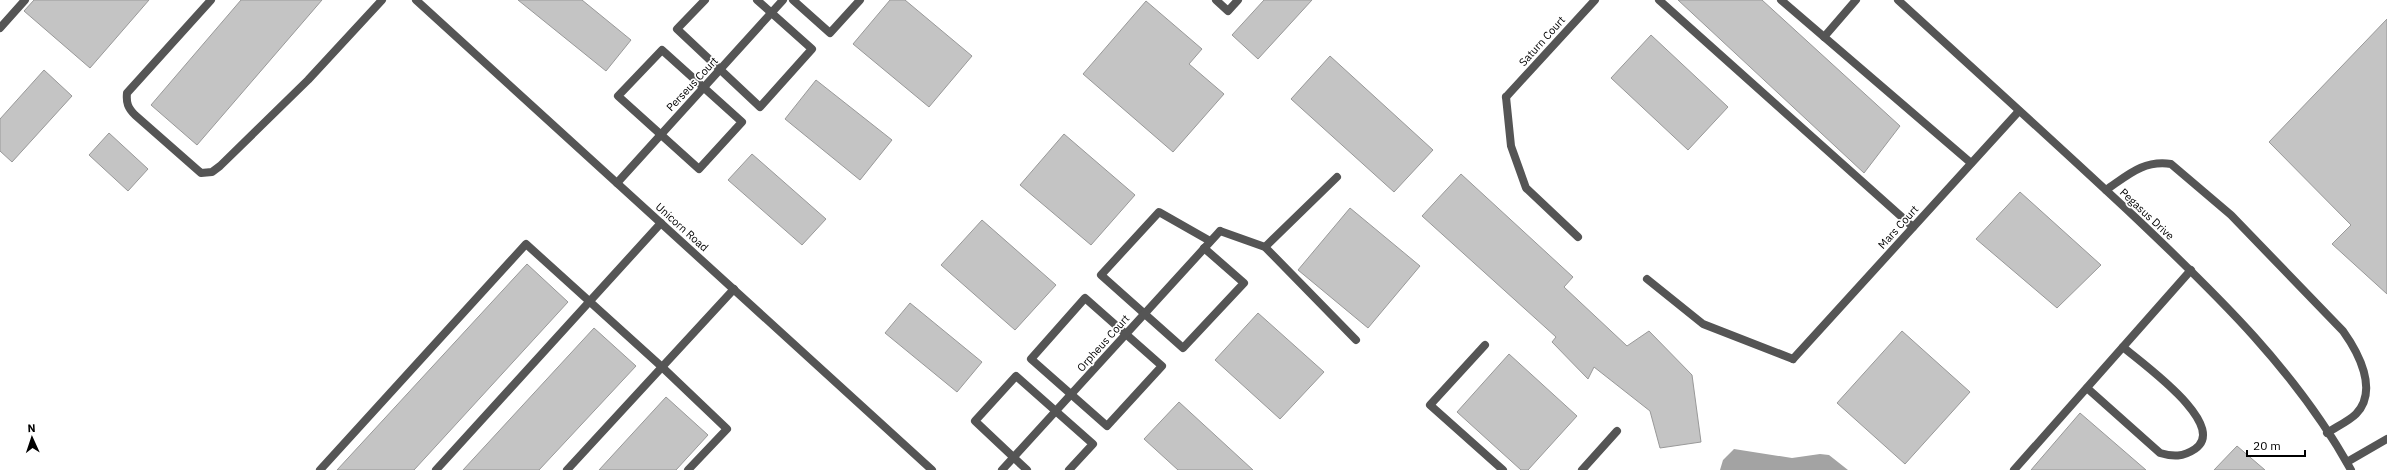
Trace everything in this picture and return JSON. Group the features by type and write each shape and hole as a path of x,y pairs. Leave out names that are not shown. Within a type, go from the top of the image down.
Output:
{"street":[{"path":"0,28 25,0"},
{"path":"211,0 127,93 126,99 127,104 135,115 201,173 207,173 220,166 308,80 382,0"},
{"name":"Unicorn Road","path":"416,0 932,470"},
{"path":"705,0 677,29 760,107 812,49 757,0"},
{"name":"Perseus Court","path":"617,183 783,0"},
{"path":"793,0 830,33 860,0"},
{"path":"1216,0 1228,11 1238,0"},
{"name":"Saturn Court","path":"1578,237 1526,188 1511,146 1506,97 1594,0"},
{"path":"1659,0 1913,227"},
{"path":"1781,0 1971,164"},
{"path":"1824,37 1856,0"},
{"name":"Pegasus Drive","path":"1898,0 2106,190 2191,270 2268,352 2327,432 2351,470"},
{"path":"662,50 704,87 742,122 699,169 618,96 662,50"},
{"name":"Mars Court","path":"1647,279 1703,324 1793,359 2019,111"},
{"path":"2106,190 2143,166 2161,163 2171,164 2231,215 2343,331 2357,350 2364,373 2365,395 2356,414 2327,432"},
{"path":"1337,177 1264,247 1356,340"},
{"path":"1204,248 1244,283 1183,348 1101,275 1160,212 1210,241"},
{"path":"436,470 661,223"},
{"name":"Orpheus Court","path":"1002,470 1220,230 1264,247"},
{"path":"320,470 526,244 727,428 688,470"},
{"path":"2014,470 2191,270"},
{"path":"567,470 734,289"},
{"path":"1085,298 1125,335 1162,366 1107,426 1031,358 1085,298"},
{"path":"1485,345 1430,405 1503,470"},
{"path":"2086,388 2160,452 2171,456 2180,456 2197,447 2203,436 2202,425 2197,414 2187,403 2123,347"},
{"path":"1027,470 975,421 1016,376 1093,444 1069,470"},
{"path":"1582,470 1617,431"},
{"path":"2347,462 2387,438"}],"shaded area":[{"path":"1734,449 1792,458 1820,454 1829,455 1848,470 1720,470 1723,460"}],"building":[{"path":"34,0 149,0 90,68 24,11"},
{"path":"241,0 322,0 197,145 151,105"},
{"path":"518,0 582,0 631,40 606,71"},
{"path":"890,0 905,0 972,56 929,107 853,44"},
{"path":"1264,0 1312,0 1258,59 1232,35"},
{"path":"1678,0 1762,0 1900,126 1864,173"},
{"path":"1146,1 1202,49 1189,64 1224,94 1173,152 1083,74"},
{"path":"2387,19 2387,294 2332,244 2351,225 2269,142"},
{"path":"1651,35 1728,107 1688,150 1611,78"},
{"path":"1330,56 1433,150 1394,192 1291,99"},
{"path":"44,70 72,96 12,162 0,151 0,119"},
{"path":"816,80 892,140 860,180 785,119"},
{"path":"109,133 148,169 128,191 89,155"},
{"path":"1064,134 1135,195 1091,245 1020,185"},
{"path":"752,154 826,219 802,245 728,180"},
{"path":"1461,174 1573,277 1564,287 1627,346 1649,331 1692,375 1701,442 1660,448 1650,411 1594,367 1588,379 1552,342 1556,337 1422,216"},
{"path":"2020,192 2101,265 2057,308 1976,239"},
{"path":"1350,208 1420,266 1368,328 1298,270"},
{"path":"982,220 1056,285 1015,330 941,265"},
{"path":"527,264 568,302 414,470 337,470"},
{"path":"910,303 982,362 957,392 885,333"},
{"path":"1258,313 1324,372 1280,419 1215,360"},
{"path":"594,328 636,366 539,470 463,470"},
{"path":"1902,331 1970,392 1905,464 1837,403"},
{"path":"1509,354 1577,416 1528,470 1521,470 1457,412"},
{"path":"666,397 708,435 676,470 599,470"},
{"path":"1179,402 1253,470 1178,470 1144,439"},
{"path":"2080,413 2146,470 2031,470"},
{"path":"2237,446 2265,470 2214,470"}]}
